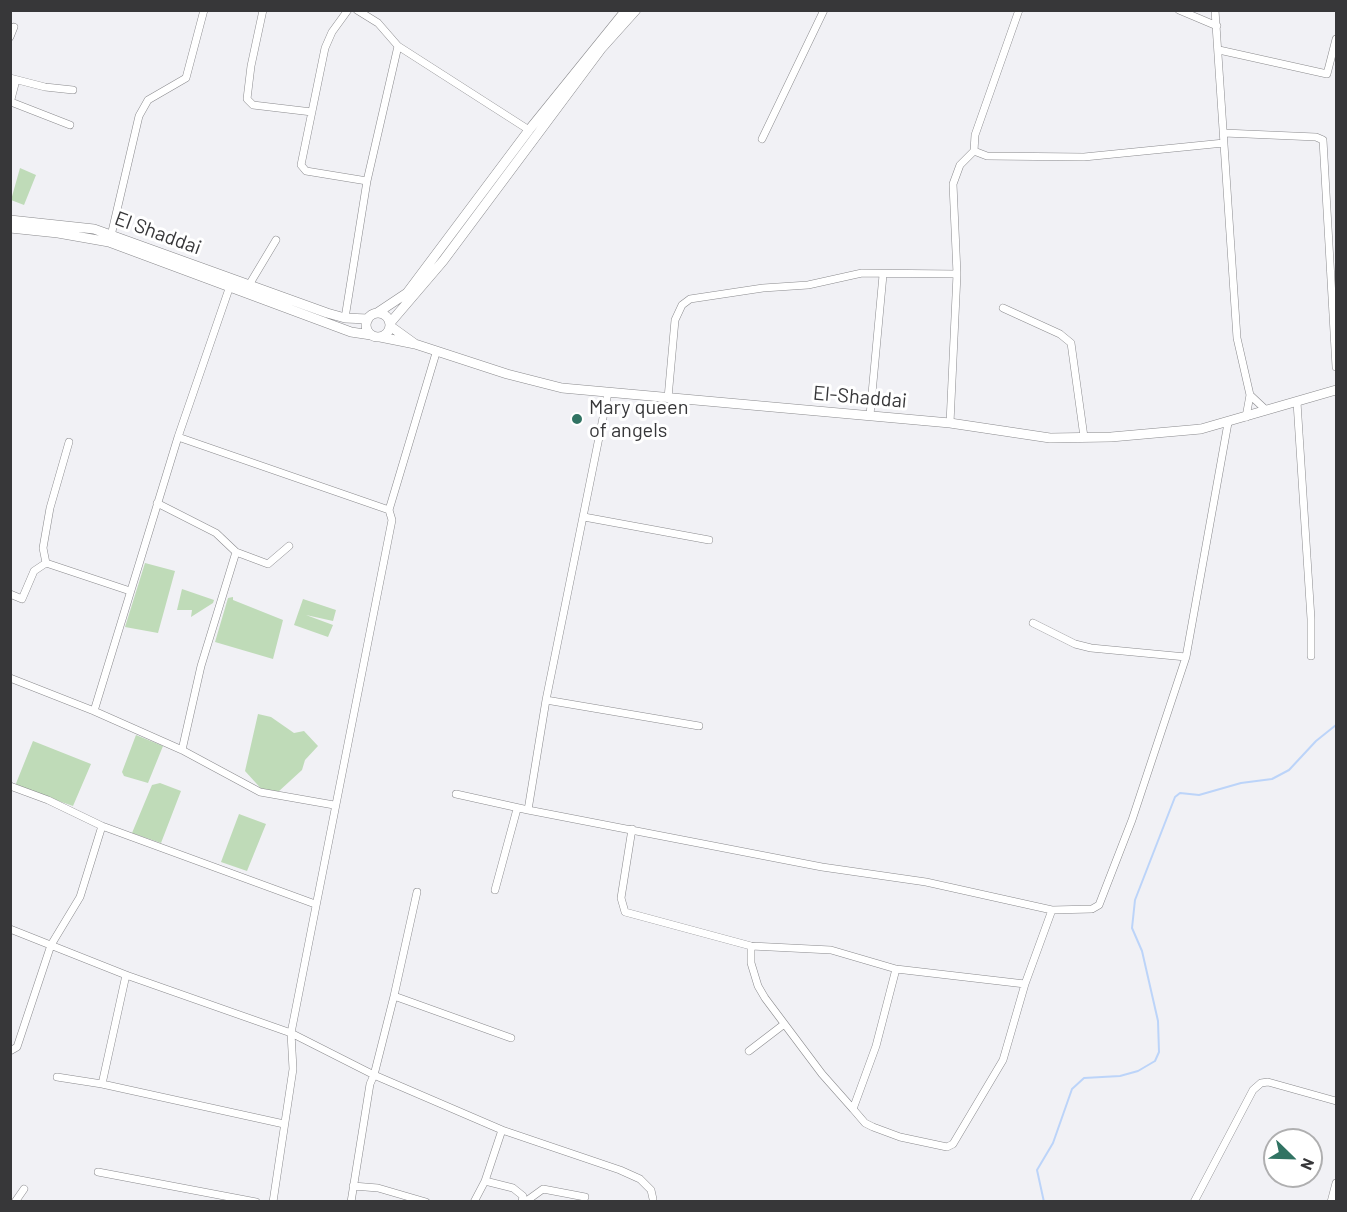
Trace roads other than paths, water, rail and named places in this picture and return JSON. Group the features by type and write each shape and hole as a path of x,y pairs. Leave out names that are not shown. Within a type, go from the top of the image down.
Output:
{"street":[{"path":"110,238 140,116 148,100 186,78 204,10"},
{"path":"263,10 251,66 247,99 253,105 312,112"},
{"path":"348,10 332,32 326,48 301,165 303,169 367,181"},
{"path":"357,10 378,23 398,46 529,130"},
{"path":"368,319 366,326 376,336 387,333 390,324 422,286 626,10"},
{"path":"10,228 110,238 231,283 249,285 345,318 368,319 407,293 479,206 529,130 599,47 636,10"},
{"path":"762,139 824,10"},
{"path":"950,423 957,274 953,184 960,165 974,151 975,135 1018,10"},
{"path":"1179,10 1217,26"},
{"path":"1215,10 1237,338 1250,395 1246,417"},
{"path":"10,37 14,27"},
{"path":"1219,50 1328,74 1336,39"},
{"path":"345,318 367,181 398,46"},
{"path":"70,125 11,103 13,79 45,87 73,90"},
{"path":"1224,133 1316,137 1323,140 1336,367"},
{"path":"974,151 987,156 1084,157 1224,143"},
{"name":"El Shaddai","path":"10,220 80,227 110,238"},
{"path":"249,285 276,240"},
{"path":"668,398 675,320 682,305 690,299 763,288 808,285 862,273 957,274"},
{"path":"870,416 882,275"},
{"path":"94,711 177,437 231,283"},
{"name":"El-Shaddai","path":"231,283 351,332 415,344 562,388 950,423 1023,436 1084,437 1178,432 1228,423 1336,390"},
{"path":"1003,308 1060,334 1071,343 1084,437"},
{"path":"377,313 384,315 390,324 415,344"},
{"path":"273,1202 293,1069 291,1033 334,805 392,520 390,510 436,352"},
{"path":"528,810 546,700 608,393"},
{"path":"1250,395 1266,410"},
{"path":"1297,402 1311,619 1311,656"},
{"path":"456,794 518,809 806,864 960,888 1052,909 1092,909 1102,901 1186,657 1228,423"},
{"path":"177,437 390,510"},
{"path":"46,564 43,548 50,508 69,442"},
{"path":"157,503 216,533 236,552 268,564 289,546"},
{"path":"584,517 709,540"},
{"path":"182,750 201,666 236,552"},
{"path":"10,594 22,598 34,571 46,564 130,591"},
{"path":"1033,624 1075,644 1091,648 1186,657"},
{"path":"10,678 94,711 182,750 260,792 334,805"},
{"path":"546,700 699,726"},
{"path":"10,786 48,800 102,826 315,904"},
{"path":"495,890 518,809"},
{"path":"10,1051 17,1047 51,945 80,897 102,826"},
{"path":"632,829 621,898 626,912 751,946 831,950 896,969 1025,984"},
{"path":"351,1202 370,1084 375,1075 417,892"},
{"path":"751,946 751,963 758,986 783,1025 865,1123 900,1137 951,1147 1006,1054 1025,984 1052,909"},
{"path":"10,929 126,975 291,1033 375,1075 502,1130 620,1170 640,1179 651,1190 655,1201"},
{"path":"853,1109 873,1055 896,969"},
{"path":"102,1084 126,975"},
{"path":"394,996 511,1038"},
{"path":"749,1051 783,1025"},
{"path":"57,1077 102,1084 284,1124"},
{"path":"1194,1202 1253,1090 1261,1083 1268,1082 1336,1101"},
{"path":"474,1202 485,1181 502,1130"},
{"path":"98,1172 256,1202"},
{"path":"485,1181 513,1188 523,1196 524,1202 543,1189 585,1197"},
{"path":"1331,1202 1336,1182"},
{"path":"353,1186 378,1188 426,1202"},
{"path":"15,1202 24,1189"}],"waterway":[{"path":"1044,1202 1037,1170 1053,1143 1072,1089 1084,1078 1120,1076 1138,1071 1155,1061 1159,1052 1158,1021 1142,951 1132,928 1135,900 1175,797 1180,793 1199,795 1241,783 1272,779 1289,770 1316,741 1336,725"}],"place":[{"name":"Mary queen of angels","path":"577,419"}]}
